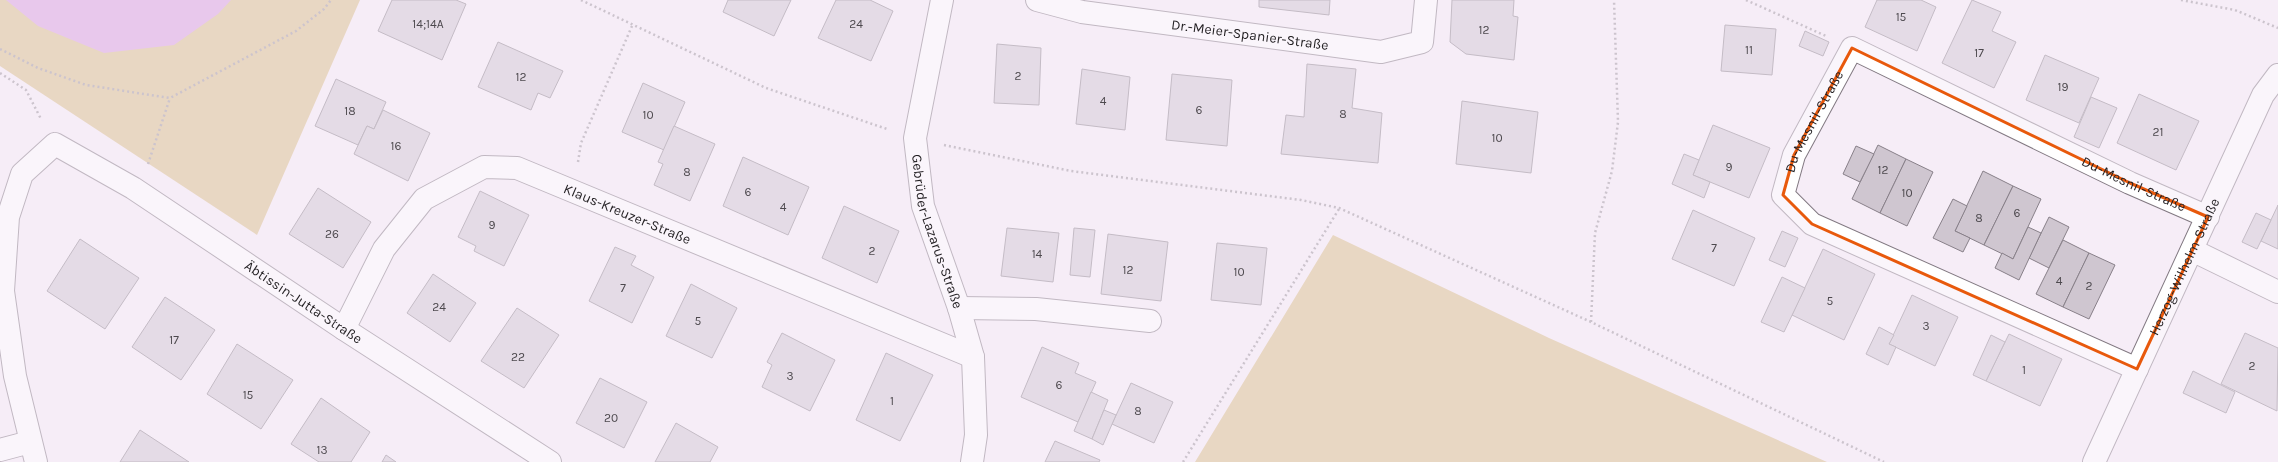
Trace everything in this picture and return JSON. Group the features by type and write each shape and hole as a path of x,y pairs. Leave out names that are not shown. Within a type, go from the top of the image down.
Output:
{"street":[{"name":"Gebrüder-Lazarus-Straße","path":"942,0 915,138 923,206 959,308 973,357 976,435 972,462"},
{"name":"Dr.-Meier-Spanier-Straße","path":"1037,0 1082,12 1381,52 1422,42 1426,0"},
{"name":"Du-Mesnil-Straße","path":"2137,369 1812,224 1783,195 1794,155 1852,48 2130,183 2208,217"},
{"name":"Herzog-Wilhelm-Straße","path":"2094,462 2192,250 2270,99 2278,75"},
{"name":"Äbtissin-Jutta-Straße","path":"55,144 133,188 344,329 550,462"},
{"path":"0,450 33,452 14,376 3,291 8,218 22,174 55,144"},
{"name":"Klaus-Kreuzer-Straße","path":"344,329 384,249 424,199 484,167 517,168 973,357"},
{"path":"2192,250 2278,292"},
{"path":"959,308 1036,309 1150,322"}],"path":[{"path":"0,49 38,68 86,85 170,98 296,31 324,9 331,0"},
{"path":"582,0 632,26 766,88 915,138 1071,171 1301,200 1339,208 1591,322 1884,462"},
{"path":"1591,322 1595,233 1612,171 1618,122 1614,0"},
{"path":"1746,0 1852,48"},
{"path":"2180,0 2235,10 2278,28"},
{"path":"572,190 581,143 632,26"},
{"path":"0,73 26,90 55,144"},
{"path":"133,188 146,168 170,98"},
{"path":"1183,462 1339,208"}],"highlighted area":[{"path":"1852,48 2130,183 2208,217 2137,369 1812,224 1783,195 1794,155"}],"shaded area":[{"path":"0,0 360,0 257,235 0,66"},
{"path":"6,0 231,0 218,14 174,45 104,53 38,26"},
{"path":"1333,235 1549,338 1827,462 1195,462"}],"building":[{"path":"392,0 456,0 466,4 442,60 378,31"},
{"path":"728,0 791,0 774,36 723,12"},
{"path":"836,0 870,0 893,11 871,61 818,38"},
{"path":"1259,0 1330,0 1329,15 1259,7"},
{"path":"1452,0 1514,0 1513,16 1518,17 1514,60 1466,54 1450,42"},
{"path":"1877,0 1921,0 1936,7 1917,51 1865,27"},
{"path":"1972,0 2001,12 1992,31 2016,42 1994,88 1942,63"},
{"path":"1725,25 1776,29 1772,75 1721,71"},
{"path":"1805,31 1829,42 1823,56 1799,46"},
{"path":"498,42 563,71 550,98 538,93 531,110 478,87"},
{"path":"997,44 1041,48 1039,105 994,103"},
{"path":"2045,55 2099,78 2079,123 2026,100"},
{"path":"1307,64 1356,69 1352,108 1382,113 1378,163 1281,154 1286,115 1304,117"},
{"path":"1082,69 1130,77 1125,130 1076,124"},
{"path":"1172,74 1232,80 1227,146 1166,140"},
{"path":"336,79 386,102 374,129 367,126 358,145 315,126"},
{"path":"643,83 685,102 664,150 622,132"},
{"path":"2139,94 2199,121 2176,170 2117,143"},
{"path":"2091,97 2117,108 2099,148 2074,137"},
{"path":"1462,101 1538,112 1531,173 1456,164"},
{"path":"383,110 430,133 408,181 354,154 367,126 374,129"},
{"path":"1713,125 1770,148 1749,198 1693,175"},
{"path":"674,126 715,144 690,201 654,185 663,164 658,162"},
{"path":"1878,145 1906,159 1880,213 1852,199"},
{"path":"1856,146 1874,154 1860,182 1843,174"},
{"path":"1684,154 1699,160 1693,175 1710,182 1704,198 1672,184"},
{"path":"743,157 809,187 788,235 723,206"},
{"path":"1906,159 1933,172 1907,226 1880,213"},
{"path":"1983,171 2013,186 1984,245 1955,231"},
{"path":"2013,186 2041,199 2013,259 1984,245"},
{"path":"318,188 371,222 343,268 289,234"},
{"path":"480,191 529,215 504,266 474,251 476,246 458,237"},
{"path":"1953,199 1967,206 1955,231 1970,238 1963,252 1933,238"},
{"path":"2278,205 2278,249 2261,241"},
{"path":"844,206 899,231 877,283 822,258"},
{"path":"1693,210 1755,238 1734,286 1672,259"},
{"path":"2256,213 2271,220 2257,249 2242,242"},
{"path":"2049,217 2069,227 2049,268 2029,258"},
{"path":"2028,227 2041,233 2019,280 1995,268 2002,253 2013,259"},
{"path":"1007,228 1059,233 1053,282 1001,276"},
{"path":"1074,228 1095,230 1090,277 1070,275"},
{"path":"1782,231 1798,238 1785,267 1769,260"},
{"path":"1108,234 1168,242 1161,301 1101,294"},
{"path":"80,239 139,278 105,329 47,291"},
{"path":"2063,240 2089,253 2063,307 2036,294"},
{"path":"1217,243 1267,248 1261,305 1211,300"},
{"path":"615,247 636,256 631,265 654,277 632,323 589,301"},
{"path":"1823,249 1875,274 1844,340 1792,315"},
{"path":"2089,253 2115,265 2089,319 2063,307"},
{"path":"433,274 476,303 450,342 407,313"},
{"path":"1782,277 1805,288 1784,332 1761,322"},
{"path":"691,284 737,308 712,358 666,336"},
{"path":"1912,295 1958,317 1935,366 1889,344"},
{"path":"165,297 215,330 181,380 132,347"},
{"path":"517,308 559,335 524,388 481,361"},
{"path":"1879,327 1894,335 1889,344 1896,347 1888,365 1866,354"},
{"path":"782,333 835,360 810,411 762,387 772,365 767,362"},
{"path":"2245,333 2278,348 2277,411 2221,384"},
{"path":"2009,334 2062,359 2040,406 1986,381"},
{"path":"1991,335 2005,342 1986,381 1973,375"},
{"path":"237,344 293,380 261,429 207,394"},
{"path":"1042,347 1079,363 1075,373 1096,382 1078,422 1021,397"},
{"path":"886,353 933,375 900,441 856,420"},
{"path":"2193,371 2235,392 2226,413 2183,393"},
{"path":"600,378 647,402 624,448 576,423"},
{"path":"1131,383 1173,402 1154,443 1112,424"},
{"path":"1091,392 1108,400 1092,439 1074,431"},
{"path":"321,398 370,432 351,462 319,462 291,444"},
{"path":"1104,410 1116,415 1103,445 1092,439"},
{"path":"676,423 718,447 710,462 655,462"},
{"path":"140,430 189,462 120,462"},
{"path":"1055,441 1100,460 1099,462 1045,462"},
{"path":"386,455 396,462 382,462"}]}
